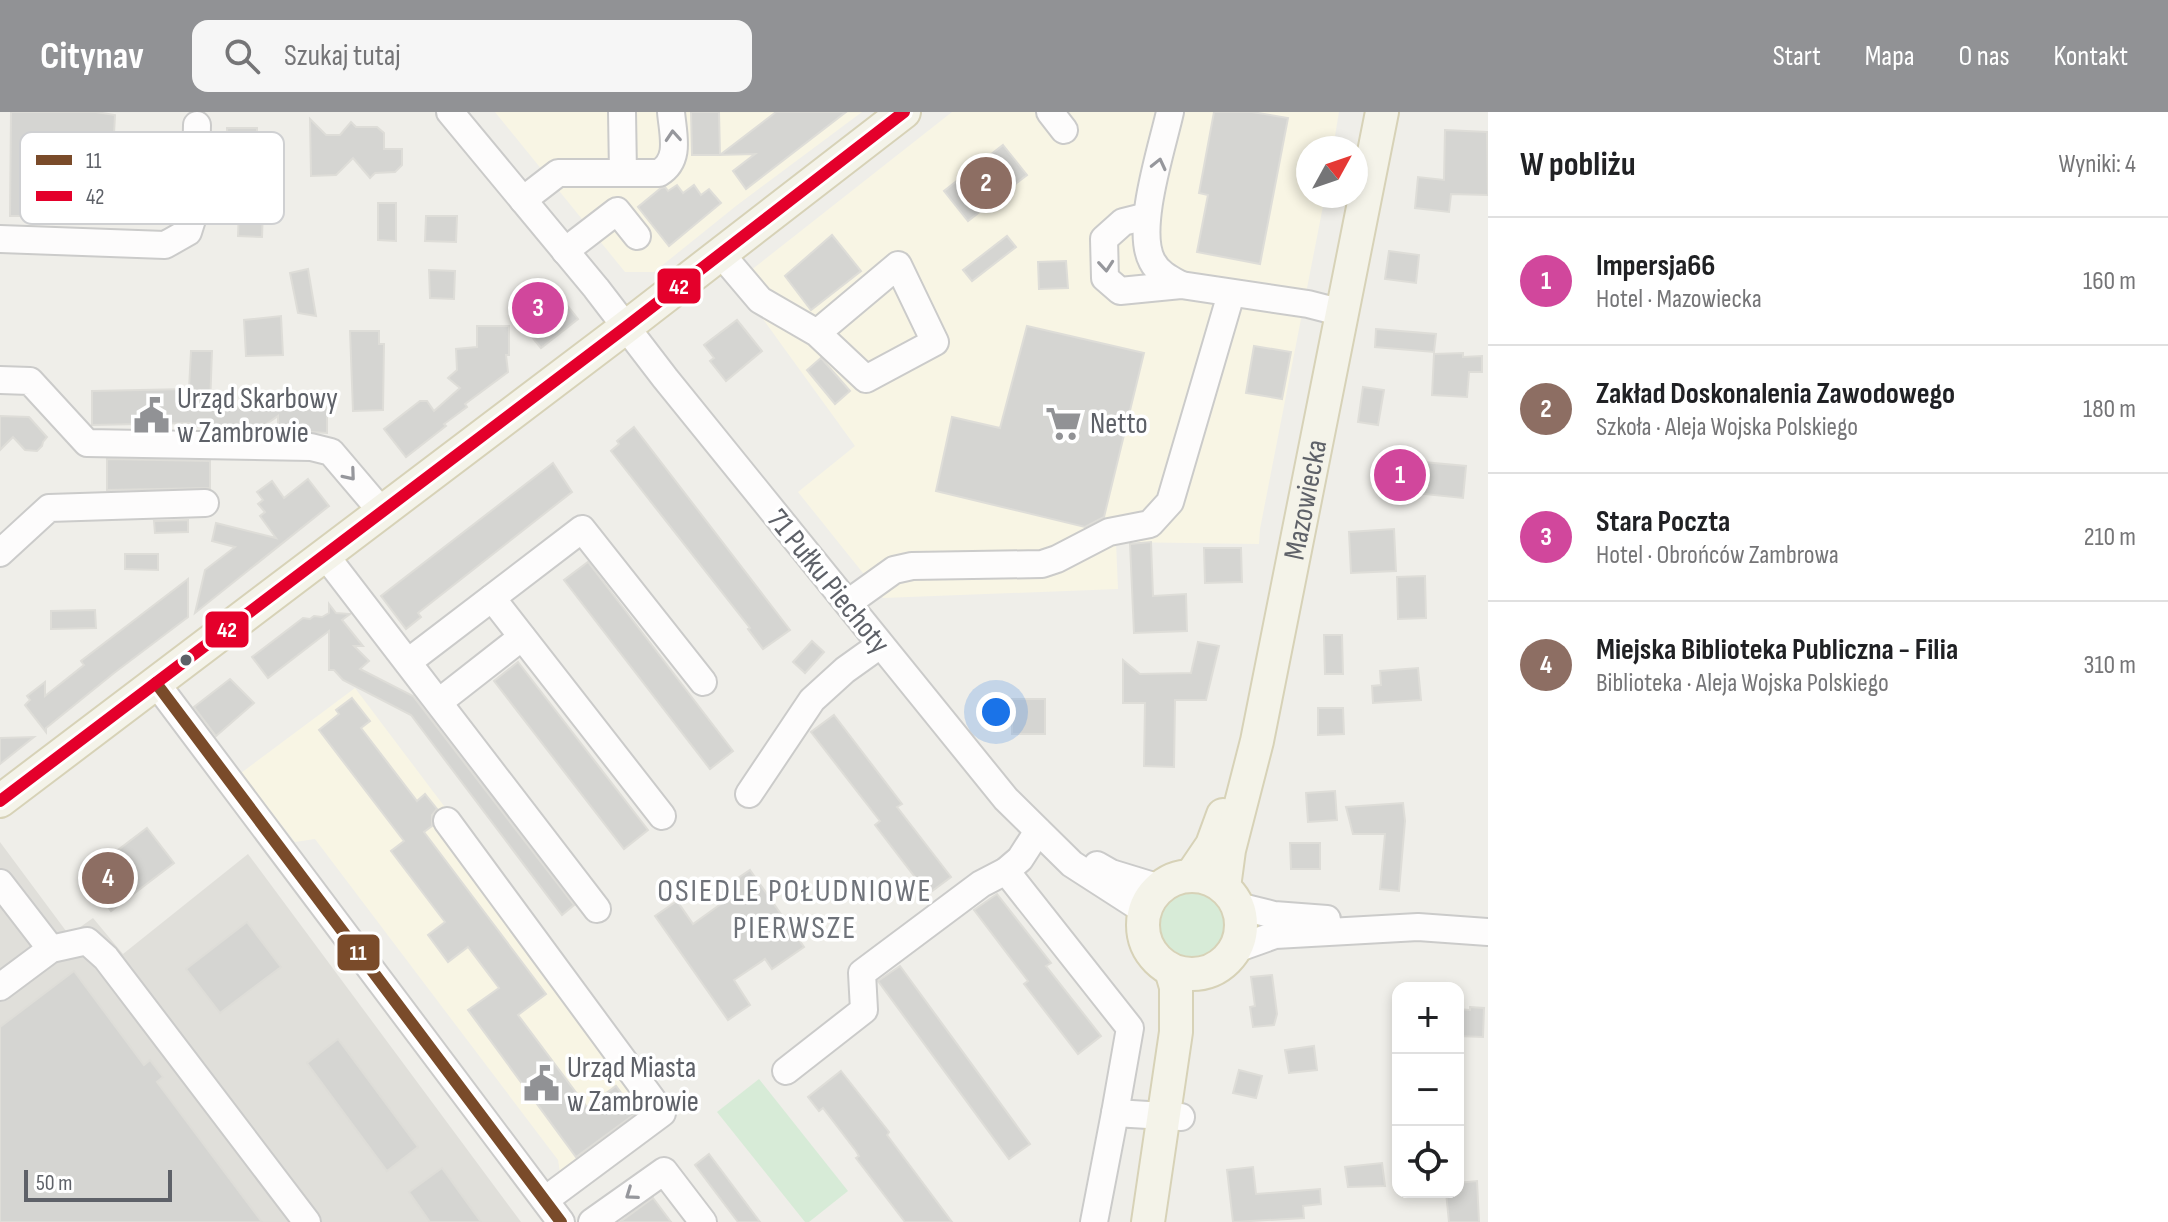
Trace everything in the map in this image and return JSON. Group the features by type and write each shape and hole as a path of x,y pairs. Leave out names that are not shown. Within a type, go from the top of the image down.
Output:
{"main road":[{"path":"0,801 626,327 904,112"},
{"path":"1357,136 1362,112"},
{"name":"Mazowiecka","path":"1191,876 1212,845 1235,776 1333,311 1382,112"},
{"name":"Mazowiecka","path":"1231,897 1229,850 1257,741 1333,311 1345,208"},
{"path":"1191,876 1214,881 1231,897 1242,928 1236,949 1216,969 1203,974 1181,974 1155,958 1145,941 1143,921 1153,899 1169,881 1191,876"},
{"path":"1166,1222 1176,1032 1176,987 1171,970"},
{"path":"1148,1222 1203,974"}],"street":[{"name":"71 Pułku Piechoty","path":"450,112 1006,799 1038,831 1153,899"},
{"path":"622,112 623,173"},
{"path":"523,200 558,173 659,173 668,167 674,157 671,112"},
{"path":"1170,112 1147,216 1146,237 1152,262 1162,273 1181,285"},
{"path":"197,125 197,132"},
{"path":"565,251 617,211 637,236"},
{"path":"1147,216 1123,222 1104,239 1105,278 1120,291 1181,285 1333,311"},
{"path":"0,239 165,245 188,232 191,224"},
{"path":"721,254 760,300 817,333 866,379 935,342 898,265 817,333"},
{"path":"848,603 894,570 912,566 1042,564 1109,532 1150,524 1170,502 1231,294"},
{"path":"0,380 30,381 87,443 311,447 331,452 382,512"},
{"path":"0,553 49,508 205,503"},
{"path":"408,662 582,529 703,682"},
{"path":"325,555 597,909"},
{"path":"492,598 662,816"},
{"path":"439,702 522,637"},
{"path":"749,794 812,700 845,670 880,645"},
{"path":"156,683 561,1222"},
{"path":"447,821 662,1113 545,1200"},
{"path":"786,1071 864,1010 862,973 981,884 1006,871 1020,859 1038,831"},
{"path":"1006,871 1130,1028 1094,1222"},
{"path":"0,883 51,949"},
{"path":"1231,897 1274,915 1488,932"},
{"path":"1236,949 1275,935 1418,927"},
{"path":"0,987 51,949 87,941 106,958 307,1222"},
{"path":"1115,1113 1173,1116"},
{"path":"592,1222 664,1171 703,1222"}],"shaded area":[{"path":"495,112 862,112 654,272 625,272"},
{"path":"952,112 1339,112 1335,136 1296,136 1296,208 1323,208 1259,544 1116,542 1118,589 883,598 798,492 855,446 736,282"},
{"path":"355,688 674,1111 564,1197 558,1160 315,839 295,842 241,773"},
{"path":"0,842 69,935 93,918 123,954 248,854 521,1222 0,1222"}],"green space":[{"path":"1192,893 1205,896 1215,903 1222,913 1225,926 1222,939 1215,949 1205,956 1192,959 1179,956 1169,949 1162,939 1159,926 1162,913 1169,903 1179,896"},
{"path":"759,1079 848,1191 809,1222 805,1222 717,1112"}],"building":[{"path":"11,112 96,112 115,115 114,132 20,132 20,216 10,216"},
{"path":"691,112 719,112 720,155 692,155"},
{"path":"776,112 846,112 746,189 733,171 755,154 720,155"},
{"path":"1214,112 1252,112 1288,118 1260,264 1197,252 1208,195 1199,193"},
{"path":"310,119 326,135 340,135 351,122 356,127 377,127 384,133 384,149 402,149 402,165 395,172 375,173 370,178 353,158 336,175 311,176"},
{"path":"227,128 257,128 257,132 227,132"},
{"path":"1445,130 1487,132 1488,195 1451,194 1449,212 1415,208 1418,177 1444,180"},
{"path":"1003,145 1027,175 968,221 944,191"},
{"path":"677,185 683,193 694,185 701,195 709,189 721,203 669,246 638,207 661,188 665,187 668,191"},
{"path":"378,203 396,203 396,241 378,240"},
{"path":"426,216 457,216 456,242 425,241"},
{"path":"238,224 262,224 262,237 238,236"},
{"path":"832,235 861,271 811,310 785,276"},
{"path":"1007,236 1016,247 972,281 963,270"},
{"path":"1389,251 1419,255 1416,283 1385,279"},
{"path":"1066,261 1068,288 1039,289 1038,262"},
{"path":"308,269 316,316 298,313 290,273"},
{"path":"429,270 455,271 454,299 430,298"},
{"path":"536,291 546,304 558,294 578,319 541,348 523,326 539,326 521,303"},
{"path":"281,316 283,355 246,356 244,320"},
{"path":"737,320 762,351 726,381 710,361 714,358 704,345"},
{"path":"477,326 509,326 508,372 465,404 467,407 444,424 446,426 406,457 384,429 420,401 427,401 434,411 460,388 448,378 457,370 456,349 477,347"},
{"name":"Netto","path":"1027,326 1144,353 1104,517 1085,527 936,491 952,417 1000,428"},
{"path":"1376,329 1436,334 1434,352 1375,347"},
{"path":"350,331 379,331 379,344 384,344 383,410 353,411"},
{"path":"1254,346 1291,352 1282,399 1246,393"},
{"path":"191,351 212,351 210,406 278,409 296,407 296,402 327,402 327,433 278,430 278,416 258,430 213,429 190,426 190,423 92,425 92,391 189,389"},
{"path":"1463,353 1463,357 1482,356 1482,372 1469,372 1467,397 1432,395 1434,354"},
{"path":"821,358 850,391 835,404 807,370"},
{"path":"1363,387 1384,390 1378,425 1358,422"},
{"path":"0,416 29,417 47,437 42,446 37,451 25,450 13,437 0,450"},
{"path":"634,427 790,630 763,649 750,628 611,451 619,444 617,441"},
{"path":"107,459 210,461 210,488 107,490"},
{"path":"1390,459 1466,466 1463,498 1415,493 1414,499 1387,496"},
{"path":"553,463 572,492 418,613 421,617 406,629 381,596"},
{"path":"308,479 329,506 195,613 205,570 235,547 212,541 216,523 276,538 260,516 265,512 258,504 263,500 257,492 272,481 284,498"},
{"path":"188,520 188,532 155,533 154,521"},
{"path":"1394,529 1396,571 1351,573 1349,532"},
{"path":"1151,542 1153,596 1186,594 1187,631 1134,633 1130,544"},
{"path":"1204,548 1241,548 1242,582 1205,583"},
{"path":"125,554 158,554 158,570 125,569"},
{"path":"588,562 733,751 710,769 564,580"},
{"path":"1425,576 1426,618 1398,619 1397,577"},
{"path":"188,579 188,617 46,728 46,732 25,705 30,700 27,696 45,682 45,696 84,665 81,661"},
{"path":"329,604 336,613 350,614 342,620 363,646 354,646 369,661 360,669 413,696 574,905 562,915 411,715 343,680 334,670 329,670 329,631 268,678 252,657 303,618 322,617 329,613"},
{"path":"95,610 96,628 51,629 51,611"},
{"path":"1324,635 1342,635 1343,674 1325,674"},
{"path":"812,641 824,652 805,673 793,662"},
{"path":"1198,642 1219,646 1206,700 1175,700 1174,767 1144,766 1145,703 1123,703 1123,660 1140,674 1191,673"},
{"path":"518,662 648,830 624,849 494,681"},
{"path":"1418,668 1421,700 1373,703 1372,686 1381,685 1380,671"},
{"path":"230,679 254,703 216,736 194,707"},
{"path":"352,698 370,721 361,728 417,801 425,794 437,809 432,815 432,826 424,832 546,994 518,1015 587,1107 616,1086 636,1113 576,1157 468,1010 499,988 468,947 448,962 428,935 445,922 391,851 404,841 319,730 339,714 336,710"},
{"path":"1003,699 1045,699 1045,734 1012,734 1012,718 1004,718"},
{"path":"1318,708 1343,708 1344,734 1318,735"},
{"path":"834,715 902,804 897,807 951,877 928,894 875,825 880,821 811,732"},
{"path":"34,737 0,764 0,738"},
{"path":"1335,791 1337,820 1308,822 1306,793"},
{"path":"1403,803 1405,821 1399,891 1380,889 1385,834 1353,834 1346,807"},
{"path":"147,828 174,863 111,911 85,875"},
{"path":"1290,843 1320,843 1320,869 1291,869"},
{"path":"750,870 804,947 772,969 765,959 734,980 750,1005 728,1020 655,916 677,901 693,924 725,901 719,891"},
{"path":"997,894 1051,963 1046,966 1101,1036 1078,1054 1024,984 1028,981 974,910"},
{"path":"247,922 281,967 220,1013 186,969"},
{"path":"900,966 1030,1144 1009,1159 878,981"},
{"path":"74,971 144,1065 150,1060 163,1077 157,1082 262,1222 0,1222 0,1027"},
{"path":"1272,975 1277,1014 1274,1025 1253,1027 1250,1007 1255,1006 1251,977"},
{"path":"1470,1007 1484,1008 1483,1037 1464,1036 1464,1010 1470,1010"},
{"path":"338,1039 418,1147 387,1171 307,1063"},
{"path":"1314,1046 1317,1070 1289,1073 1285,1050"},
{"path":"1239,1070 1262,1076 1256,1098 1233,1093"},
{"path":"841,1071 889,1132 887,1135 952,1222 905,1222 856,1158 859,1156 856,1151 823,1108 819,1111 808,1097"},
{"path":"709,1154 760,1222 738,1222 695,1165"},
{"path":"1382,1163 1385,1186 1348,1187 1345,1167"},
{"path":"1253,1167 1256,1194 1320,1189 1321,1204 1303,1206 1304,1218 1233,1222 1227,1170"},
{"path":"442,1168 481,1222 430,1222 409,1192"},
{"path":"1477,1181 1479,1222 1449,1222 1447,1198 1464,1198 1464,1182"},
{"path":"653,1198 671,1222 620,1222"}],"transit line":[{"name":"42","path":"0,801 626,327 904,112"},
{"name":"11","path":"156,683 561,1222"}],"place":[{"name":"Zakład Doskonalenia Zawodowego","path":"986,183"},
{"name":"Stara Poczta","path":"538,308"},
{"name":"Urząd Skarbowy w Zambrowie","path":"151,415"},
{"name":"Netto","path":"1064,423"},
{"name":"Impersja66","path":"1400,475"},
{"name":"Miejska Biblioteka Publiczna - Filia","path":"108,878"},
{"name":"Urząd Miasta w Zambrowie","path":"541,1084"}],"district":[{"name":"OSIEDLE POŁUDNIOWE PIERWSZE","path":"795,908"}]}
